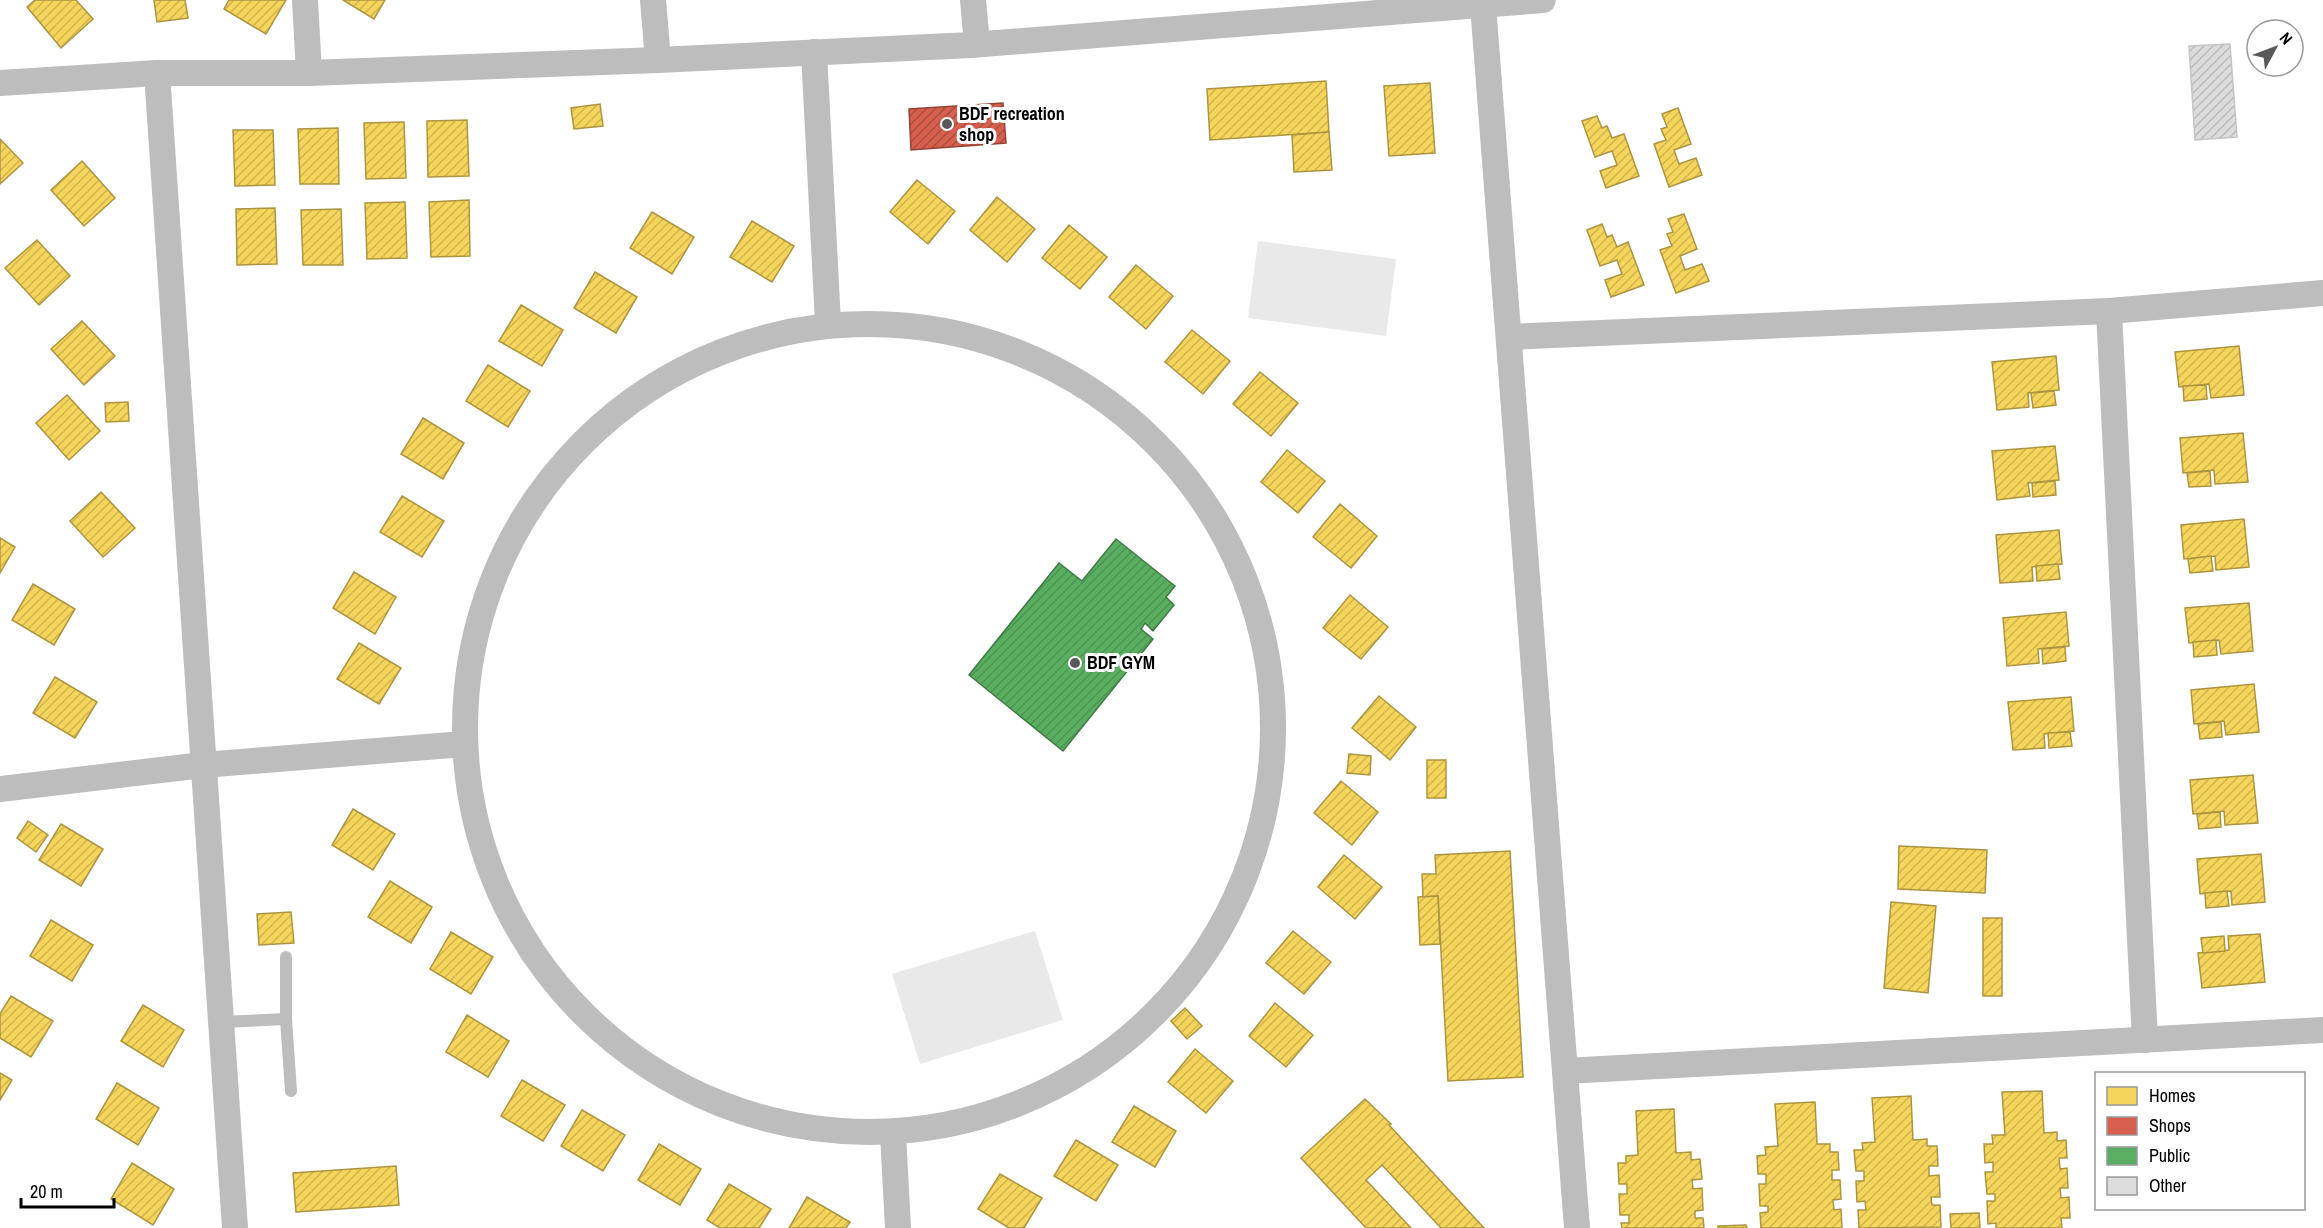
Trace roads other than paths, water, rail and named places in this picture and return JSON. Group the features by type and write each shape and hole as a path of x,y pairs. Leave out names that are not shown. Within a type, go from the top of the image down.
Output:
{"street":[{"path":"305,0 309,73"},
{"path":"653,0 658,60"},
{"path":"973,0 977,44"},
{"path":"0,83 158,73 309,73 658,60 977,44 1302,9 1483,5 1543,0"},
{"path":"1483,5 1577,1228"},
{"path":"814,52 828,323"},
{"path":"158,73 235,1228"},
{"path":"1509,337 2109,311 2323,293"},
{"path":"2109,311 2145,1040"},
{"path":"828,323 920,325 1010,348 1092,390 1163,449 1218,523 1256,607 1274,698 1270,790 1247,879 1203,960 1151,1021 1143,1030 1069,1083 984,1118 893,1134 813,1130 735,1111 662,1077 598,1029 544,969 502,900 476,824 464,744 469,657 493,573 535,496 549,479 592,430 663,377 742,342 828,323"},
{"path":"0,789 203,765 464,744"},
{"path":"1565,1071 2323,1030"},
{"path":"893,1134 898,1228"}],"lane":[{"path":"286,957 286,1019 291,1091"},
{"path":"221,1022 286,1019"}],"place":[{"name":"BDF recreation shop","path":"947,124"},
{"name":"BDF GYM","path":"1075,663"}]}
